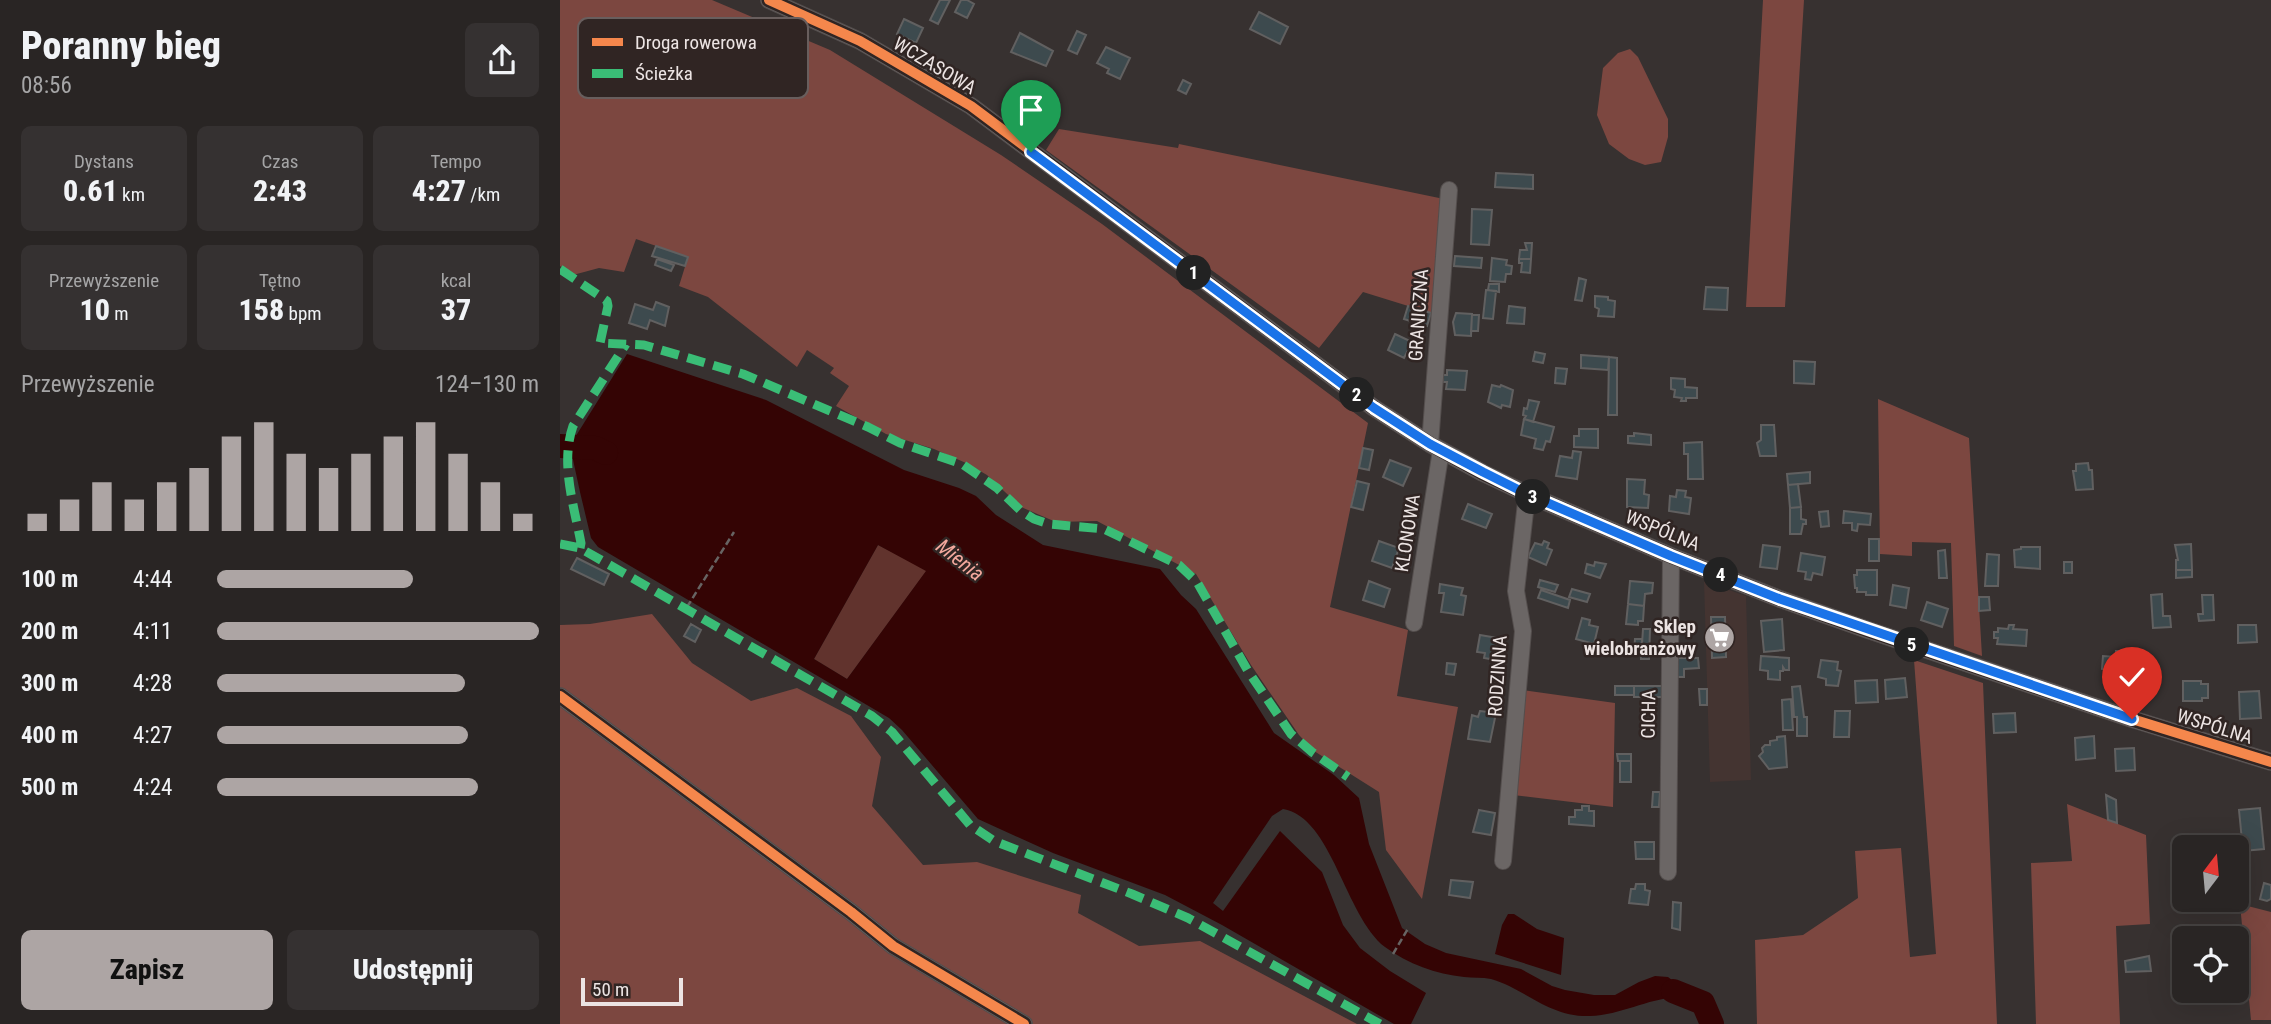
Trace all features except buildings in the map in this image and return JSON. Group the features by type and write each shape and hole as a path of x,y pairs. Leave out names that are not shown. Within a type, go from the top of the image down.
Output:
{"street":[{"name":"WCZASOWA","path":"769,0 860,41 971,106 1374,408"},
{"name":"GRANICZNA","path":"1435,447 1449,190"},
{"name":"WSPÓLNA","path":"1374,408 1435,447 1527,494 1671,556 1868,630 2132,719 2271,762"},
{"name":"KLONOWA","path":"1414,623 1435,447"},
{"name":"RODZINNA","path":"1503,861 1522,631 1517,591 1527,494"},
{"name":"CICHA","path":"1668,872 1671,556"},
{"path":"560,696 894,946 1024,1024"}],"path":[{"path":"687,607 734,533"},
{"path":"1393,954 1409,927"}],"shaded area":[{"path":"560,0 712,0 754,18 578,18 578,98 808,98 808,41 830,50 1001,155 1102,224 1368,423 1330,607 1408,630 1397,696 1458,707 1422,899 1386,850 1379,792 1314,751 1299,735 1251,665 1196,574 1097,521 1056,522 1021,507 987,475 966,463 934,449 886,434 836,406 849,386 830,373 834,368 807,350 797,367 708,297 679,286 688,257 636,239 624,272 599,268 573,275 560,266"},
{"path":"1763,0 1804,0 1785,307 1746,307"},
{"path":"1630,49 1638,57 1668,119 1668,137 1661,162 1645,165 1629,159 1609,144 1597,115 1603,68 1618,53"},
{"path":"1059,129 1178,148 1179,144 1444,199 1434,314 1363,292 1319,348 1046,150"},
{"path":"1878,399 1969,438 1982,656 1954,646 1951,543 1912,542 1912,556 1880,554"},
{"path":"878,545 927,570 847,679 814,659"},
{"path":"1704,581 1746,596 1751,780 1710,782"},
{"path":"652,614 692,663 751,701 797,688 851,716 881,757 872,806 923,865 977,862 1081,895 1078,913 1139,946 1200,941 1357,1024 560,1024 560,625 590,624"},
{"path":"1914,660 1983,683 1997,1024 1757,1024 1755,940 1803,935 1858,898 1855,851 1901,848 1910,957 1936,954"},
{"path":"1523,690 1615,703 1613,807 1513,795"},
{"path":"2067,804 2146,835 2150,924 2116,926 2120,1024 2036,1024 2031,863 2072,861"},
{"path":"2249,906 2271,912 2271,1020 2251,1020 2249,926 2242,926 2241,912 2249,912"}],"water":[{"path":"627,354 766,400 904,470 959,488 976,496 996,515 1043,545 1160,569 1196,609 1274,733 1334,775 1359,798 1369,844 1402,928 1425,944 1446,953 1521,969 1565,990 1615,995 1655,976 1668,977 1676,983 1694,987 1711,1002 1688,1006 1678,997 1601,1015 1575,1015 1549,1007 1491,979 1454,976 1413,963 1385,947 1371,932 1314,830 1300,816 1283,809 1272,816 1213,903 1223,911 1280,831 1322,872 1343,925 1360,948 1390,971 1426,993 1411,1024 1394,1024 1165,895 1053,853 978,819 889,718 598,547 591,538 580,492 572,455 574,439","holes":["878,545 926,571 847,679 814,659"]},
{"path":"1508,914 1514,914 1537,929 1564,938 1561,975 1495,954 1502,925"}],"waterway":[{"name":"Mienia","path":"560,446 595,448 606,453"},
{"path":"1673,991 1703,1003 1712,1024"}],"marked path":[{"path":"560,269 607,301 600,343 644,345 743,374 900,443 962,464 997,488 1034,519 1049,524 1104,529 1179,565 1197,582 1248,671 1291,734 1348,777"},
{"path":"580,548 568,470 569,440 573,426 626,344"},
{"path":"560,544 580,548 872,716 892,732 970,825 994,841 1188,918 1380,1024"}],"cycle path":[{"path":"769,0 860,41 971,106 1374,408 1430,444 1483,473 1671,556 1780,599 2132,719 2271,762"},
{"path":"560,696 893,946 1024,1024"}],"place":[{"name":"Sklep wielobranżowy","path":"1719,637"}],"route":[{"path":"1031,152 1374,408 1430,444 1483,472 1608,530 1780,599 2132,719"}]}
